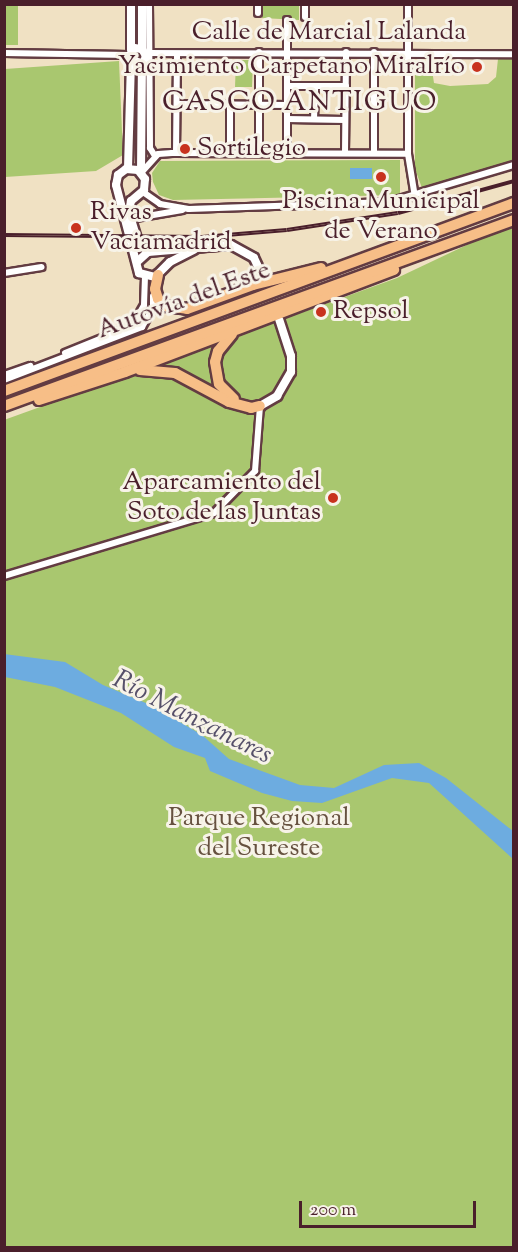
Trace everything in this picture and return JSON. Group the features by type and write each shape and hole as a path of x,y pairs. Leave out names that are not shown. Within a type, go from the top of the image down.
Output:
{"highway":[{"name":"Autovía del Este","path":"4,391 513,203"},
{"name":"Autovía del Este","path":"4,407 513,220"},
{"path":"4,407 125,372 472,236"},
{"path":"155,274 158,299 166,306 187,309 253,285 354,261"},
{"path":"247,326 221,346 215,362 216,374 228,396 238,402 260,405"},
{"path":"125,372 151,368 175,373 229,402 251,408 260,405"}],"street":[{"path":"131,4 128,168 117,177 118,191 138,261 138,269 155,274 194,250"},
{"path":"142,4 150,151 155,156"},
{"path":"4,375 132,326 144,305 161,260 152,253 130,219 129,206 142,192 146,181 141,172 142,63 149,4"},
{"path":"258,4 258,13"},
{"path":"305,4 305,17"},
{"path":"408,4 408,154 415,197"},
{"path":"287,20 287,153"},
{"path":"4,53 130,56 145,52"},
{"name":"Calle de Marcial Lalanda","path":"145,52 177,54 259,52 513,54"},
{"path":"259,52 259,153"},
{"path":"345,153 346,52"},
{"path":"374,52 374,153"},
{"path":"176,153 177,54"},
{"path":"130,56 142,63"},
{"path":"314,119 315,86"},
{"path":"287,87 346,86"},
{"path":"177,104 287,105"},
{"path":"230,105 230,153"},
{"path":"287,119 345,120"},
{"path":"141,172 155,156 176,153 408,154"},
{"path":"130,219 189,209 389,202 415,197 513,165"},
{"path":"128,168 141,172"},
{"path":"118,191 134,198"},
{"path":"142,192 160,204 189,209"},
{"path":"138,261 152,253 194,250 217,245 236,246 254,258 263,277"},
{"path":"4,273 42,267"},
{"path":"4,380 142,327 153,308 155,274"},
{"path":"4,576 214,513 236,495 257,465 260,405 277,396 291,372 291,356 279,320"}],"green space":[{"path":"4,5 18,5 18,45 5,45"},
{"path":"262,5 299,5 299,20 262,18"},
{"path":"498,59 513,59 513,160 422,188 415,169 415,73 432,70 434,83 450,86 488,84 496,77"},
{"path":"236,60 253,60 252,87 235,87"},
{"path":"119,61 123,155 96,171 5,177 5,69"},
{"path":"400,160 400,195 173,200 159,195 152,173 160,161"},
{"name":"Parque Regional del Sureste","path":"513,223 513,1247 5,1247 4,420 397,278"}],"water":[{"path":"350,168 372,168 372,179 350,179"},
{"path":"4,654 65,662 103,685 153,706 202,735 229,759 300,785 334,788 384,765 419,763 446,778 513,831 513,859 429,783 392,778 322,803 292,801 262,793 210,771 205,758 174,747 121,713 55,687 5,677"}],"railway":[{"path":"4,235 202,237 287,230 398,213 514,181"}],"place":[{"name":"Yacimiento Carpetano Miralrío","path":"477,67"},
{"name":"Sortilegio","path":"185,149"},
{"name":"Piscina Municipal de Verano","path":"381,177"},
{"name":"Rivas Vaciamadrid","path":"76,228"},
{"name":"Repsol","path":"321,312"},
{"name":"Aparcamiento del Soto de las Juntas","path":"333,498"}],"district":[{"name":"CASCO ANTIGUO","path":"300,103"}],"water label":[{"name":"Río Manzanares","path":"192,718"}]}
